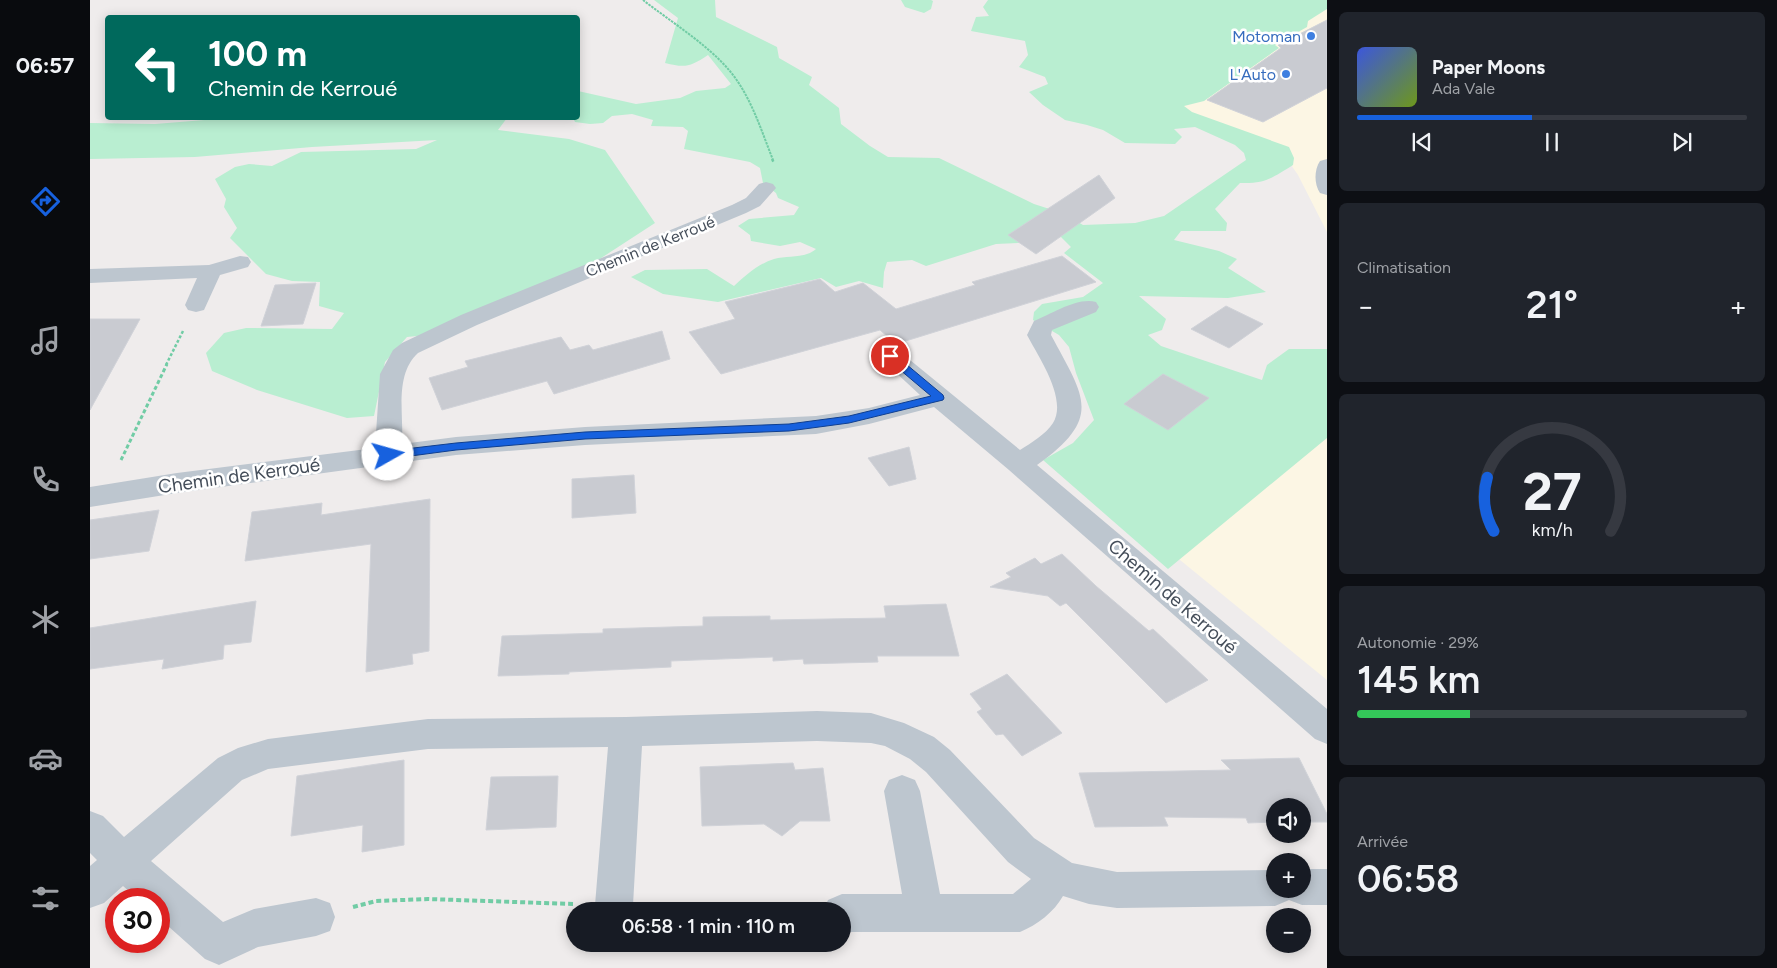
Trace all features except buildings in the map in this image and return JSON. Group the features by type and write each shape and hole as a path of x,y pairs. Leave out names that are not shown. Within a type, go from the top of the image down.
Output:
{"street":[{"path":"1327,165 1325,180 1327,189"},
{"name":"Chemin de Kerroué","path":"388,455 391,379 395,364 401,354 435,334 739,209 753,202 766,188"},
{"path":"90,276 211,271 240,262"},
{"path":"196,305 211,271"},
{"path":"1019,464 1055,436 1067,424 1070,408 1070,396 1039,335 1042,326 1088,307"},
{"name":"Chemin de Kerroué","path":"890,356 1327,728"},
{"name":"Chemin de Kerroué","path":"90,498 177,483 456,446 576,436 798,427 849,420 939,398"},
{"path":"90,890 230,770 250,759 268,754 428,734 626,732 845,726 892,733 922,748 938,761 1021,850 1055,874 1089,886 1118,890 1266,888"},
{"path":"614,902 626,732"},
{"path":"902,791 925,914"},
{"path":"90,828 124,862 219,945 254,928 316,917"},
{"path":"851,913 1020,913 1046,891 1055,874"},
{"path":"1311,887 1327,887"}],"path":[{"path":"643,0 716,57 742,87 763,139 774,159 775,173 766,188"},
{"path":"120,462 184,330"},
{"path":"316,917 376,901 428,899 566,903"}],"shaded area":[{"path":"1327,0 1327,232 1298,175 1287,159 1157,111"},
{"path":"1327,419 1327,680 1169,551"}],"green space":[{"path":"654,0 715,0 716,17 777,47 779,58 812,77 809,85 839,108 841,124 870,146 888,157 939,158 1034,204 1065,214 1083,225 1135,223 1164,216 1246,160 1244,153 1235,145 1195,127 1174,129 1182,137 1175,144 1125,143 1103,130 1065,120 1043,105 1029,92 1048,84 1045,77 1019,67 1028,55 1025,41 971,31 976,17 989,16 983,7 988,0 1327,0 1327,9 1308,21 1307,27 1275,45 1279,48 1204,101 1184,106 1192,112 1289,147 1294,158 1293,165 1274,177 1262,181 1240,183 1215,209 1227,223 1226,231 1181,231 1174,240 1219,251 1237,259 1228,268 1266,292 1228,298 1139,296 1166,319 1162,330 1148,335 1161,346 1262,380 1267,365 1289,349 1327,349 1327,438 1168,569 1043,460 1073,443 1094,420 1076,373 1069,347 1059,335 1033,320 1034,312 1042,304 1083,297 1103,283 1064,253 1071,247 1061,237 1039,242 996,244 926,266 912,260 887,262 883,288 859,281 836,287 821,278 718,302 663,294 631,277 645,270 707,269 734,286 752,270 768,261 807,254 816,249 800,242 780,246 751,241 750,235 738,226 749,219 794,215 799,207 778,198 776,193 763,183 760,168 750,162 684,149 688,131 683,127 651,126 653,120 632,114 612,116 603,123 575,122 574,120 580,120 580,91 636,104 680,98 696,91 725,88 731,84 708,55 687,65 678,66 665,63 678,18"},
{"path":"901,0 933,1 931,9 924,13 905,7"},
{"path":"204,120 506,120 498,130 569,139 605,150 655,223 592,264 427,335 407,337 385,362 374,416 347,418 257,390 212,371 206,353 224,333 246,328 332,329 344,313 319,306 320,282 292,281 266,274 230,238 237,228 224,207 226,199 215,179 235,167 249,164 272,166 301,152 416,149 437,140 312,147 195,157 90,159 90,123 155,124"}],"place":[{"name":"Motoman","path":"1311,36"},
{"name":"L'Auto","path":"1286,74"}],"route":[{"path":"388,455 524,440 789,428 849,420 939,398 890,356"}]}
